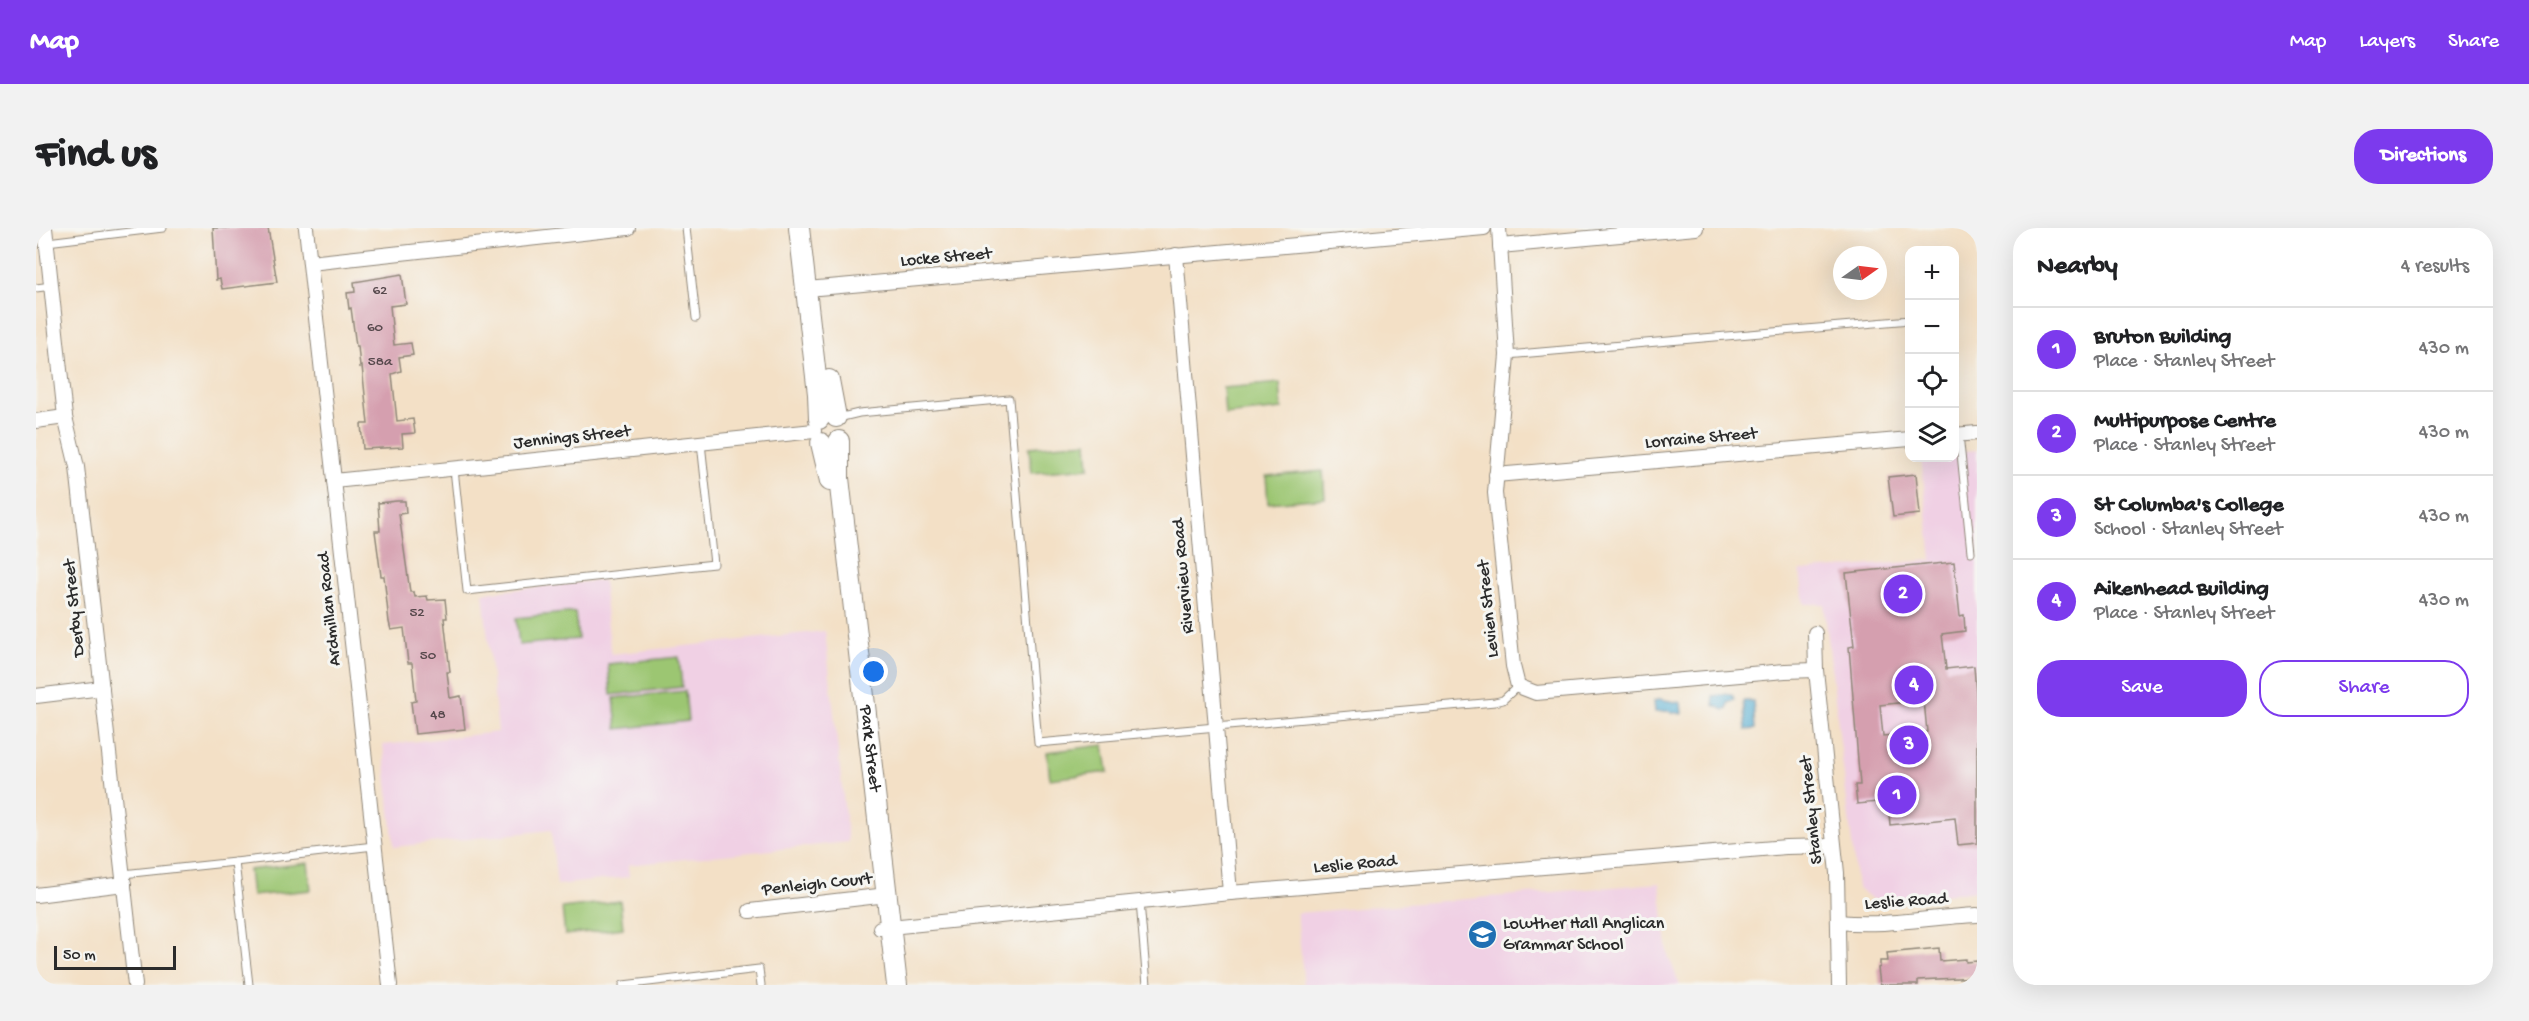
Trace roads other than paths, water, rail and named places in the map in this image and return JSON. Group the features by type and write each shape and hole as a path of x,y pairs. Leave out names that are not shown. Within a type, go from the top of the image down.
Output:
{"street":[{"name":"Ardmillan Road","path":"306,228 390,985"},
{"path":"310,263 628,228"},
{"name":"Park Street","path":"799,228 812,288"},
{"name":"Park Street","path":"811,228 812,288 828,428 839,478 885,927 886,985"},
{"name":"Locke Street","path":"812,288 1484,228"},
{"name":"Levien Street","path":"1499,228 1507,355 1496,475 1496,515 1513,666 1518,686"},
{"path":"1500,246 1696,228"},
{"name":"Derby Street","path":"46,235 65,417 77,467 135,985"},
{"name":"Riverview Road","path":"1176,255 1230,893"},
{"path":"36,421 65,417"},
{"name":"Jennings Street","path":"334,481 828,428"},
{"path":"1959,434 1977,433"},
{"name":"Lorraine Street","path":"1496,475 1905,438"},
{"name":"Stanley Street","path":"1815,633 1816,670 1834,846 1839,985"},
{"path":"1518,686 1536,693 1816,670"},
{"path":"36,696 102,688"},
{"name":"Leslie Road","path":"885,927 1230,893 1786,847 1834,846"},
{"path":"36,895 123,879"},
{"name":"Penleigh Court","path":"750,911 882,896"},
{"name":"Leslie Road","path":"1838,922 1889,923 1977,915"},
{"name":"Park Street","path":"885,927 897,985"}],"lane":[{"path":"46,235 163,228"},
{"path":"686,228 696,318"},
{"path":"36,288 52,286"},
{"path":"1507,355 1905,320"},
{"path":"828,428 859,413 1009,399 1038,743 1495,702 1503,700 1518,686"},
{"path":"454,469 467,591 479,590 714,564 701,443"},
{"path":"1959,458 1971,552"},
{"path":"123,879 235,862 374,846"},
{"path":"235,862 249,985"},
{"path":"1140,902 1147,985"},
{"path":"623,985 759,969 762,985"}],"water":[{"path":"1729,694 1734,700 1728,703 1727,709 1724,710 1714,705 1713,696"},
{"path":"1660,699 1681,703 1682,714 1668,711 1655,712 1654,701"},
{"path":"1743,701 1753,701 1755,729 1746,730"}],"place":[{"name":"Multipurpose Centre","path":"1903,594"},
{"name":"Aikenhead Building","path":"1914,685"},
{"name":"St Columba's College","path":"1909,745"},
{"name":"Bruton Building","path":"1897,795"},
{"name":"Lowther Hall Anglican Grammar School","path":"1482,934"}]}
